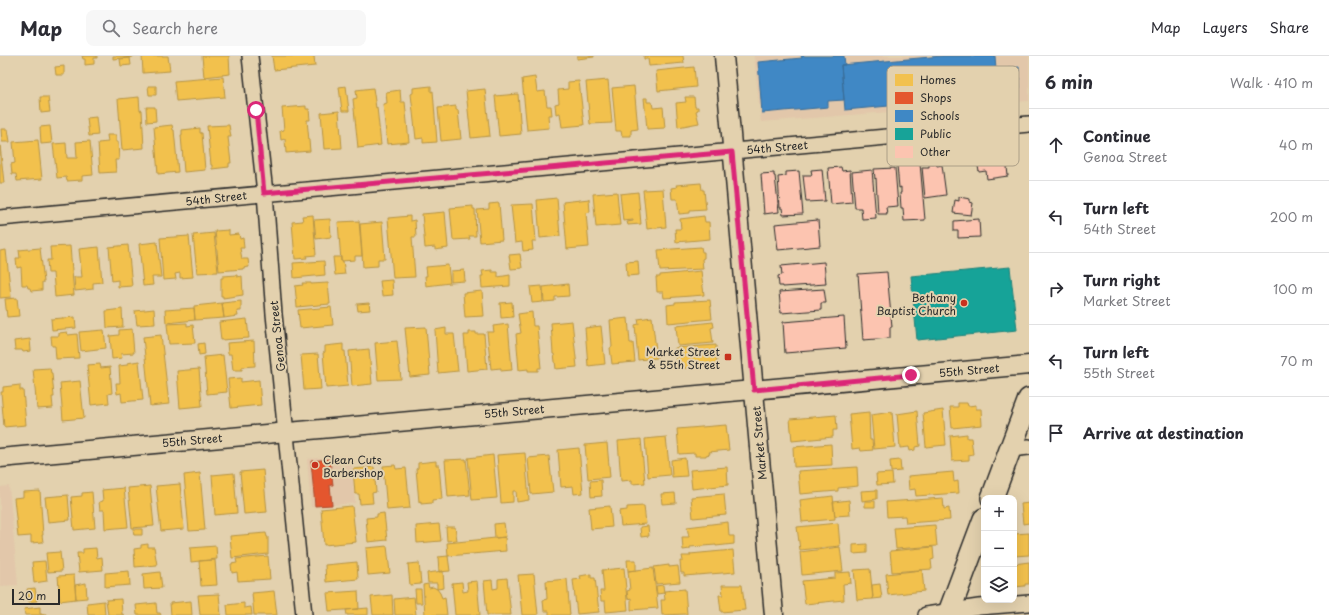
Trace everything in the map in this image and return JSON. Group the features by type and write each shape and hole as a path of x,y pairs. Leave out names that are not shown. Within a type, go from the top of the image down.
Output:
{"main road":[{"path":"994,495 1020,448 1029,399"},
{"path":"948,613 981,527"}],"street":[{"name":"Genoa Street","path":"250,56 304,615"},
{"name":"Market Street","path":"724,56 774,615"},
{"name":"54th Street","path":"1019,125 1029,124"},
{"name":"54th Street","path":"0,218 887,137"},
{"name":"55th Street","path":"0,458 1029,365"},
{"path":"926,615 948,613 979,607 1029,603"}],"shaded area":[{"path":"754,56 1029,56 1029,101 1019,102 1019,66 887,66 887,112 761,122"},
{"path":"351,455 355,503 311,507 307,459"},
{"path":"9,486 18,585 0,586 0,487"}],"building: Homes":[{"path":"82,56 97,56 97,58 94,58 94,64 85,65 85,59 83,59"},
{"path":"113,56 133,56 133,57 113,59"},
{"path":"142,56 168,56 170,71 143,73"},
{"path":"202,56 229,56 230,74 204,77"},
{"path":"272,56 314,56 315,66 274,70"},
{"path":"577,56 594,56 594,57 577,59"},
{"path":"644,56 683,56 684,63 649,66 648,59 644,59"},
{"path":"130,58 131,65 121,66 120,59"},
{"path":"64,66 64,75 56,75 55,67"},
{"path":"694,67 696,87 658,91 656,71"},
{"path":"223,77 225,97 176,101 174,81"},
{"path":"535,77 537,92 545,91 547,106 551,106 552,115 548,115 549,128 527,130 522,79"},
{"path":"608,80 612,123 590,124 586,82"},
{"path":"579,81 584,125 562,127 560,113 556,114 555,104 559,103 558,90 568,89 568,82"},
{"path":"148,86 156,86 156,95 149,95"},
{"path":"346,86 349,111 342,111 339,87"},
{"path":"431,86 431,92 433,91 437,142 423,143 423,138 416,139 411,94 413,93 413,88"},
{"path":"634,86 638,129 631,130 631,136 622,136 621,131 616,131 612,88"},
{"path":"373,88 376,108 377,107 381,145 358,148 353,99 357,98 356,90"},
{"path":"485,89 490,136 471,138 466,91"},
{"path":"400,90 401,102 405,102 409,142 387,144 383,104 387,103 386,92"},
{"path":"518,94 521,134 499,136 495,96"},
{"path":"40,97 48,97 50,112 41,113"},
{"path":"139,97 140,111 142,110 144,148 122,150 118,99"},
{"path":"685,97 694,97 695,107 698,107 698,110 696,111 699,123 678,127 676,103 686,102"},
{"path":"644,98 647,98 647,102 652,102 653,108 663,107 665,128 647,129"},
{"path":"306,106 306,109 309,109 310,120 307,120 310,151 286,153 285,139 281,140 280,131 284,130 282,108"},
{"path":"456,106 456,110 458,110 461,139 441,141 438,108"},
{"path":"146,107 155,107 156,121 147,122"},
{"path":"339,111 342,148 324,149 321,113"},
{"path":"96,117 98,135 89,136 87,118"},
{"path":"172,125 174,130 178,172 158,174 154,127"},
{"path":"229,125 231,137 228,137 231,163 229,163 229,167 212,169 207,126"},
{"path":"50,126 52,143 41,144 40,127"},
{"path":"200,128 200,133 202,133 205,170 184,172 181,135 182,130"},
{"path":"1,129 8,129 10,142 2,142"},
{"path":"107,135 116,135 119,160 115,160 116,172 100,173 98,143 108,142"},
{"path":"38,140 42,179 17,181 16,174 12,174 11,164 15,163 13,142"},
{"path":"90,141 93,175 82,176 82,180 67,181 66,177 57,178 53,144 66,143 67,158 77,158 76,142"},
{"path":"0,145 4,183 0,183"},
{"path":"701,183 702,190 704,190 706,209 690,210 690,213 679,214 677,199 672,199 671,188 677,187 676,185"},
{"path":"663,189 666,227 647,229 643,190"},
{"path":"617,192 620,225 596,227 593,194"},
{"path":"638,192 641,224 628,225 627,222 633,220 623,221 620,194"},
{"path":"557,198 560,236 540,238 537,200"},
{"path":"589,199 590,212 586,213 589,247 567,249 563,202"},
{"path":"499,203 502,240 480,242 477,210 489,209 489,204"},
{"path":"533,204 536,241 532,241 533,250 523,251 522,242 515,243 511,205"},
{"path":"473,206 473,209 475,209 476,236 469,236 470,239 453,240 450,208"},
{"path":"445,212 448,248 435,250 435,247 425,248 422,214"},
{"path":"313,215 316,255 306,256 307,258 295,259 292,222 303,221 302,216"},
{"path":"410,216 410,221 415,220 416,237 412,237 415,277 393,278 388,218"},
{"path":"704,216 705,222 709,222 710,239 676,242 675,229 681,229 680,219"},
{"path":"330,219 331,237 316,239 314,220"},
{"path":"359,221 362,256 355,256 355,260 341,261 338,222"},
{"path":"382,222 385,259 378,259 378,266 363,267 360,224"},
{"path":"229,230 229,235 239,234 240,239 243,238 244,248 240,248 242,259 248,259 249,267 219,271 215,231"},
{"path":"214,233 218,272 197,273 193,235"},
{"path":"189,236 193,277 180,278 180,273 175,274 176,279 163,280 160,238"},
{"path":"157,242 161,277 152,277 153,285 143,286 139,244"},
{"path":"128,245 132,286 118,287 118,280 112,281 109,247"},
{"path":"70,246 74,295 55,297 53,273 48,273 47,260 51,260 50,247"},
{"path":"99,247 102,282 93,283 93,289 75,291 74,277 82,277 79,249"},
{"path":"701,247 702,252 704,252 704,258 702,259 703,269 660,271 658,250"},
{"path":"40,248 44,282 42,282 42,290 31,291 27,285 22,285 21,267 17,268 16,258 20,258 19,250"},
{"path":"6,250 11,297 0,298 0,251"},
{"path":"520,254 522,268 511,269 509,255"},
{"path":"333,257 341,257 345,274 335,275"},
{"path":"324,261 325,275 294,278 293,263"},
{"path":"638,261 639,275 627,276 626,262"},
{"path":"448,265 450,283 426,286 426,267"},
{"path":"464,270 465,281 451,282 451,271"},
{"path":"492,270 492,272 498,272 498,277 510,275 510,286 482,288 482,271"},
{"path":"701,271 704,295 664,298 663,292 657,292 656,277 660,277 660,275"},
{"path":"237,275 237,277 242,276 243,295 223,298 223,296 221,296 221,278 223,278 223,276"},
{"path":"392,280 393,295 382,296 380,281"},
{"path":"302,283 328,283 330,304 297,307 295,286 303,285"},
{"path":"568,284 569,296 555,297 555,301 544,302 543,287"},
{"path":"542,286 543,302 532,303 530,287"},
{"path":"482,291 484,316 465,317 463,293"},
{"path":"17,298 19,316 7,317 5,299"},
{"path":"710,300 712,319 668,323 667,305 675,304 675,302"},
{"path":"241,301 241,311 237,311 238,316 224,318 222,303"},
{"path":"512,302 513,317 501,318 500,303"},
{"path":"222,303 224,318 195,320 194,306"},
{"path":"369,303 370,310 358,311 357,304"},
{"path":"331,307 333,325 300,328 298,310"},
{"path":"194,308 195,320 166,323 165,310"},
{"path":"122,309 123,327 107,328 106,311"},
{"path":"154,309 155,324 137,325 135,311"},
{"path":"532,312 533,326 537,326 541,368 538,368 538,371 528,371 528,369 519,370 516,334 521,333 518,314"},
{"path":"75,317 76,328 52,330 51,319"},
{"path":"652,317 657,358 638,360 635,325 639,324 638,319"},
{"path":"628,318 630,343 633,343 635,362 612,364 610,348 612,347 610,320"},
{"path":"247,319 249,338 221,340 219,322"},
{"path":"572,321 577,367 556,369 553,354 551,323"},
{"path":"713,322 714,327 711,328 713,343 678,346 676,326"},
{"path":"187,323 187,326 193,325 195,343 169,344 167,324"},
{"path":"508,324 512,370 501,371 501,368 491,369 487,332 494,332 493,326"},
{"path":"601,326 605,364 588,366 585,328"},
{"path":"426,327 430,375 410,377 405,328"},
{"path":"446,328 446,334 454,334 458,371 438,373 435,330"},
{"path":"132,329 134,353 121,354 122,358 112,359 110,336 119,335 119,330"},
{"path":"104,330 106,348 81,351 79,332"},
{"path":"67,332 68,335 77,334 79,358 56,359 55,346 52,346 51,336 59,336 59,333"},
{"path":"469,332 484,334 487,369 467,371 464,335 469,335"},
{"path":"161,335 169,404 150,406 143,337"},
{"path":"30,339 31,351 23,352 22,350 15,350 14,341"},
{"path":"254,341 255,366 242,367 242,370 233,370 231,354 228,354 227,343"},
{"path":"397,341 401,379 378,380 375,343"},
{"path":"204,343 205,354 199,355 198,344"},
{"path":"343,344 348,386 326,388 323,353 325,352 325,346"},
{"path":"716,345 717,365 677,369 675,348"},
{"path":"369,349 372,384 352,386 349,351"},
{"path":"318,354 321,389 304,390 301,355"},
{"path":"223,355 227,392 207,394 204,357"},
{"path":"139,361 143,400 122,402 121,393 117,394 116,383 120,383 119,366"},
{"path":"100,364 101,368 110,367 112,393 108,394 109,403 91,405 87,365"},
{"path":"50,368 52,373 54,397 52,397 53,408 37,409 33,369"},
{"path":"199,369 202,406 180,408 177,371"},
{"path":"241,378 241,382 259,380 261,405 231,408 228,379"},
{"path":"80,381 84,418 63,420 60,383"},
{"path":"20,385 20,390 23,390 26,425 4,427 1,392 3,392 3,387"},
{"path":"958,403 967,403 968,406 976,405 976,409 981,409 982,425 952,428 950,407 958,407"},
{"path":"943,410 946,445 926,447 923,413"},
{"path":"917,411 920,446 915,447 915,450 910,451 909,447 900,448 897,414"},
{"path":"869,412 870,440 872,440 873,450 861,451 860,448 852,449 849,414"},
{"path":"892,412 895,447 874,449 871,415"},
{"path":"836,415 837,430 833,430 833,437 792,441 790,419"},
{"path":"726,425 729,450 709,452 710,454 706,456 695,456 695,453 679,454 677,429"},
{"path":"967,434 967,438 971,438 973,454 969,455 969,460 952,461 950,436"},
{"path":"666,437 670,475 648,477 645,439"},
{"path":"641,439 645,483 632,484 632,480 621,481 618,441"},
{"path":"607,443 610,477 588,479 585,445"},
{"path":"831,444 832,465 794,467 793,447"},
{"path":"579,448 583,493 574,494 573,486 561,487 558,450"},
{"path":"525,453 529,500 517,502 516,491 513,491 513,502 501,503 497,455"},
{"path":"493,455 497,498 472,500 468,458"},
{"path":"549,456 553,492 531,494 528,458"},
{"path":"685,458 687,476 672,477 671,460"},
{"path":"466,459 470,495 448,497 445,460"},
{"path":"900,460 901,471 891,472 890,461"},
{"path":"436,461 436,465 439,465 442,499 432,500 432,503 421,504 421,501 419,502 416,469 418,468 418,463"},
{"path":"395,465 396,469 406,468 410,508 387,510 383,466"},
{"path":"374,467 376,492 372,493 373,503 360,504 359,494 355,494 353,469"},
{"path":"727,467 728,485 692,489 690,470"},
{"path":"857,467 858,486 838,488 838,491 800,494 798,471"},
{"path":"263,470 267,512 244,514 240,472"},
{"path":"953,472 954,482 958,481 959,493 916,496 915,489 909,490 908,476"},
{"path":"200,473 205,530 189,531 184,475"},
{"path":"234,473 237,513 215,515 212,475"},
{"path":"892,473 893,484 877,485 876,474"},
{"path":"601,480 602,496 591,497 590,481"},
{"path":"180,484 184,529 161,531 156,486"},
{"path":"150,486 154,526 132,528 128,488"},
{"path":"124,488 128,527 105,529 104,510 100,510 99,502 103,501 102,490"},
{"path":"877,490 877,499 862,501 861,491"},
{"path":"40,491 43,542 31,543 31,536 18,537 14,498 23,497 23,492"},
{"path":"92,492 95,528 74,530 71,497 82,496 82,493"},
{"path":"675,493 676,503 662,504 661,494"},
{"path":"724,494 726,515 693,518 691,497"},
{"path":"68,495 70,520 48,522 45,497"},
{"path":"833,496 835,519 802,522 800,500"},
{"path":"943,498 944,509 949,508 950,520 906,523 905,516 887,517 886,502"},
{"path":"849,500 850,515 835,516 833,502"},
{"path":"865,501 875,501 875,507 865,507"},
{"path":"1029,503 1029,523 1023,524 1021,504"},
{"path":"352,506 356,542 324,545 321,509"},
{"path":"610,506 612,527 591,529 589,508"},
{"path":"644,506 646,524 621,526 619,511 627,510 627,507"},
{"path":"384,513 387,540 368,542 366,518 377,517 377,514"},
{"path":"728,522 729,536 734,536 734,544 690,547 690,549 683,550 682,537 689,537 687,527"},
{"path":"504,523 506,537 495,538 494,524"},
{"path":"838,523 840,546 800,550 797,527"},
{"path":"439,524 441,541 417,543 416,526"},
{"path":"935,525 937,546 896,549 894,528"},
{"path":"648,526 649,536 641,537 640,527"},
{"path":"446,527 455,527 457,540 447,541"},
{"path":"133,529 142,529 142,535 134,535"},
{"path":"266,533 268,537 268,554 232,558 230,536"},
{"path":"1029,533 1029,555 1017,556 1017,534"},
{"path":"505,537 506,551 448,556 447,543"},
{"path":"148,544 148,547 154,547 157,565 135,567 134,549 141,548 141,545"},
{"path":"867,544 867,553 853,554 853,545"},
{"path":"216,546 217,559 191,562 190,548"},
{"path":"387,546 390,573 368,575 366,548"},
{"path":"840,547 843,571 802,575 800,552"},
{"path":"933,547 934,559 931,560 932,569 892,572 890,551"},
{"path":"96,548 97,558 102,557 103,570 79,572 77,553 83,553 83,549"},
{"path":"733,550 735,572 684,576 684,573 681,573 680,561 683,561 682,556"},
{"path":"60,552 62,571 48,572 46,553"},
{"path":"268,556 270,579 238,581 237,572 232,573 231,564 237,563 236,559"},
{"path":"448,556 450,571 439,572 438,557"},
{"path":"215,560 217,585 201,586 199,561"},
{"path":"627,560 636,560 636,570 628,571"},
{"path":"45,561 47,581 34,583 32,562"},
{"path":"357,562 358,579 326,582 325,565"},
{"path":"1029,562 1029,584 1025,584 1025,586 1017,587 1017,564"},
{"path":"419,563 421,584 410,585 408,564"},
{"path":"669,565 669,567 678,566 680,582 656,584 654,567"},
{"path":"624,568 628,610 606,612 605,601 601,601 600,591 604,591 602,570"},
{"path":"653,568 658,608 631,610 631,598 628,599 627,591 630,590 628,571"},
{"path":"870,569 873,599 857,600 854,570"},
{"path":"922,570 924,591 888,595 886,574"},
{"path":"129,571 130,585 105,587 105,573"},
{"path":"443,571 444,588 437,589 437,583 428,583 427,573"},
{"path":"160,572 162,588 144,589 143,574"},
{"path":"850,572 851,583 843,584 844,600 805,604 802,581 835,578 835,573"},
{"path":"534,574 538,615 522,615 518,575"},
{"path":"591,574 591,578 595,578 599,612 577,614 573,580 581,579 580,576"},
{"path":"74,575 76,599 60,601 58,576"},
{"path":"507,578 511,615 487,615 484,581 492,580 493,589 498,588 498,579"},
{"path":"567,579 570,615 549,615 549,611 544,611 543,600 547,599 546,581"},
{"path":"477,581 480,615 455,615 452,583 462,582 463,592 468,591 467,582"},
{"path":"86,583 87,598 76,599 75,585"},
{"path":"428,584 429,588 433,587 437,589 442,598 445,597 447,615 425,615 423,585"},
{"path":"880,584 882,598 873,599 872,585"},
{"path":"663,585 664,593 657,594 656,586"},
{"path":"722,585 742,585 745,610 721,612 719,595 723,595"},
{"path":"35,588 37,601 29,602 27,589"},
{"path":"415,589 421,589 422,603 416,603"},
{"path":"685,589 687,614 662,615 661,600 665,600 664,591"},
{"path":"274,591 277,615 254,615 252,593"},
{"path":"358,591 359,609 329,611 327,593"},
{"path":"219,594 221,615 200,615 198,595"},
{"path":"392,595 393,615 373,615 371,597"},
{"path":"414,597 416,615 395,615 394,599"},
{"path":"121,599 122,614 124,615 108,615 106,600"},
{"path":"104,601 105,615 88,615 87,603"},
{"path":"191,601 192,615 171,615 170,603"},
{"path":"156,603 157,613 160,613 161,615 137,615 136,605"},
{"path":"244,603 244,608 251,607 252,615 228,615 227,605"},
{"path":"40,607 40,614 46,615 25,615 24,609"},
{"path":"368,608 368,615 347,615 346,610"}],"building: Shops":[{"path":"330,459 333,485 330,485 332,505 315,506 311,461"}],"building: Schools":[{"path":"801,56 844,56 845,65 841,65 844,100 828,101 828,107 762,113 758,62 802,58"},
{"path":"942,56 995,56 996,66 887,66 887,106 845,110 841,65"},
{"path":"1019,67 1020,88 1019,88"}],"building: Public":[{"name":"Bethany Baptist Church","path":"1010,267 1017,330 917,340 911,276"}],"building: Other":[{"path":"897,166 920,166 925,220 904,221 903,208 901,208 901,187 899,188"},
{"path":"942,166 946,195 925,198 922,167"},
{"path":"978,166 1014,166 1007,167 1008,176 987,179 986,171 979,172"},
{"path":"841,167 842,171 850,170 852,202 831,204 828,168"},
{"path":"895,168 898,206 886,207 887,214 878,214 874,169"},
{"path":"822,169 825,201 806,202 803,175 812,175 811,170"},
{"path":"872,170 876,218 862,219 861,208 855,208 852,172"},
{"path":"799,171 803,214 783,215 782,208 780,208 778,177 786,176 786,172"},
{"path":"774,173 779,212 764,214 761,174"},
{"path":"959,197 970,199 970,202 973,203 971,215 953,213 955,200 959,201"},
{"path":"979,219 980,237 958,238 958,231 954,231 954,221"},
{"path":"818,220 820,246 778,250 775,224"},
{"path":"824,262 826,284 779,286 778,276 782,275 781,266"},
{"path":"887,272 892,327 890,327 890,338 863,340 858,274"},
{"path":"824,289 826,303 821,303 821,310 781,313 779,292"},
{"path":"844,317 846,348 785,353 783,322"}],"place":[{"name":"Bethany Baptist Church","path":"964,303"},
{"name":"Market Street & 55th Street","path":"728,357"},
{"name":"Clean Cuts Barbershop","path":"315,465"}],"route":[{"path":"256,110 264,193 283,193 732,152 754,390 911,375"}]}
